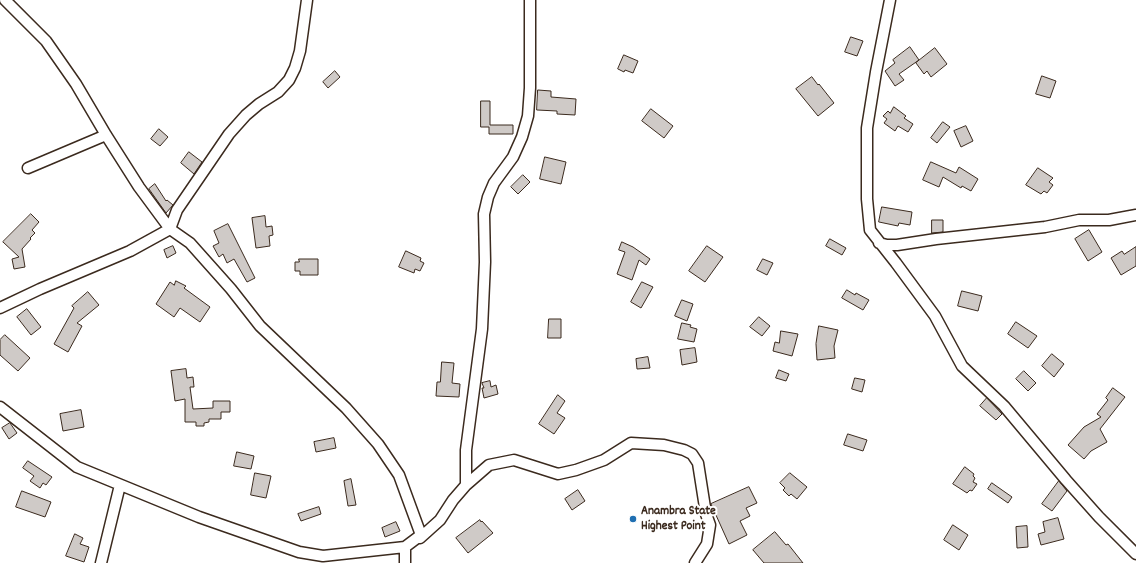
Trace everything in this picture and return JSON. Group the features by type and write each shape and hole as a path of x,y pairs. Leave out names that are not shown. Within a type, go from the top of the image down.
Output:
{"street":[{"path":"5,0 46,41 76,84 139,187 170,229 190,243 231,289 260,326 346,408 378,444 400,475 421,535 420,538 440,520 453,500 466,485 489,465 514,460 558,474 576,470 604,460 631,443 653,444 684,450 692,454 698,463 706,514 710,524 707,544 695,563"},
{"path":"0,308 40,289 130,251 170,229 177,210 229,134 246,115 259,104 278,92 289,80 295,68 300,51 307,0"},
{"path":"466,485 466,450 482,329 485,262 484,214 488,197 494,183 513,157 522,137 528,116 530,88 530,0"},
{"path":"890,0 867,128 867,199 870,230 935,316 962,366 1004,406 1066,480 1099,517 1136,554"},
{"path":"28,168 106,135"},
{"path":"879,243 887,245 897,244 1045,227 1079,220 1109,220 1136,215"},
{"path":"0,407 78,467 199,517 299,552 322,556 405,547 421,535"},
{"path":"101,563 120,485"},
{"path":"405,547 405,563"}],"building":[{"path":"851,37 863,41 857,56 845,52"},
{"path":"910,47 919,60 899,74 904,80 895,86 885,71 895,63 893,60"},
{"path":"935,48 947,64 931,77 927,71 924,74 916,63"},
{"path":"624,55 638,61 633,73 625,70 624,72 618,69"},
{"path":"335,71 340,77 328,88 323,82"},
{"path":"1042,76 1056,81 1050,98 1036,94"},
{"path":"812,77 834,103 818,116 796,89"},
{"path":"538,90 551,91 551,97 576,99 575,115 557,114 557,111 537,110"},
{"path":"481,101 490,101 490,125 513,125 513,134 489,134 489,127 481,127"},
{"path":"894,107 906,116 904,118 913,124 908,132 898,126 895,131 884,123 887,119 883,116 888,111 890,113"},
{"path":"651,109 673,126 664,138 642,121"},
{"path":"943,122 950,127 937,143 931,138"},
{"path":"966,126 973,141 961,147 954,131"},
{"path":"159,129 168,137 160,146 151,139"},
{"path":"189,152 202,162 194,174 181,163"},
{"path":"545,157 566,162 561,184 540,179"},
{"path":"931,162 956,173 959,167 978,179 971,191 962,186 961,188 943,177 939,187 923,180"},
{"path":"1038,168 1053,178 1049,182 1053,185 1047,193 1044,191 1041,194 1026,185"},
{"path":"523,175 530,182 518,194 511,187"},
{"path":"155,184 166,201 167,200 173,205 166,213 149,189"},
{"path":"882,207 912,212 910,225 899,223 898,226 879,222"},
{"path":"31,214 39,222 32,230 35,233 22,249 25,267 14,269 12,259 19,257 3,242"},
{"path":"265,216 266,227 272,226 273,235 269,236 270,246 256,248 252,218"},
{"path":"932,220 943,220 943,232 932,233"},
{"path":"228,224 255,278 247,282 234,259 227,263 223,254 219,257 213,246 219,243 214,231"},
{"path":"1089,230 1102,252 1088,261 1075,239"},
{"path":"830,239 846,248 842,255 826,246"},
{"path":"622,242 633,247 650,259 646,265 639,260 632,280 617,274 625,252 619,250"},
{"path":"173,246 176,253 167,258 164,250"},
{"path":"707,246 723,257 705,282 689,271"},
{"path":"1136,247 1136,266 1121,275 1111,258 1122,251 1124,254"},
{"path":"406,251 421,258 420,261 424,263 420,271 415,269 414,273 399,267"},
{"path":"299,259 318,259 318,275 300,275 300,271 295,271 295,262 299,262"},
{"path":"763,259 773,263 767,275 757,270"},
{"path":"176,281 186,286 184,288 210,307 200,322 180,308 174,317 156,304 170,282 174,285"},
{"path":"642,282 653,287 641,308 631,302"},
{"path":"847,290 855,295 856,293 869,300 863,310 842,298"},
{"path":"962,291 982,296 978,311 958,306"},
{"path":"88,292 99,305 77,323 82,326 68,352 54,344 74,308 72,306"},
{"path":"682,300 693,304 687,321 675,316"},
{"path":"27,309 41,327 31,335 17,317"},
{"path":"759,317 770,326 762,336 750,327"},
{"path":"549,319 561,319 561,338 548,338"},
{"path":"1016,322 1037,336 1028,348 1008,334"},
{"path":"682,323 691,325 690,327 697,329 694,342 678,339"},
{"path":"819,326 838,330 834,346 835,358 817,360 816,344"},
{"path":"781,331 798,334 792,356 773,351 775,342 779,343"},
{"path":"5,335 30,358 18,371 0,355 0,340"},
{"path":"695,348 697,362 682,365 680,350"},
{"path":"1052,354 1064,364 1054,377 1042,366"},
{"path":"648,357 650,368 637,369 636,359"},
{"path":"442,362 454,363 452,383 460,384 459,397 436,396 437,382 440,382"},
{"path":"186,369 187,378 193,377 194,387 190,387 193,409 213,408 213,401 230,401 230,412 221,412 221,419 209,419 209,422 204,423 204,426 196,426 196,422 185,422 185,399 175,401 171,371"},
{"path":"779,370 789,374 786,381 776,378"},
{"path":"1024,371 1036,383 1028,391 1016,379"},
{"path":"855,378 865,380 862,392 852,389"},
{"path":"490,381 491,387 496,385 498,394 484,398 482,388 484,388 482,383"},
{"path":"1113,388 1125,397 1100,429 1107,442 1091,451 1084,459 1068,445 1084,427 1101,417 1097,414 1108,400 1106,398"},
{"path":"558,395 565,401 557,413 565,418 554,434 539,424"},
{"path":"987,398 1002,414 996,420 980,406"},
{"path":"81,410 84,427 63,431 60,414"},
{"path":"10,423 17,433 9,439 2,428"},
{"path":"848,434 867,440 863,451 844,445"},
{"path":"334,438 336,448 316,452 314,442"},
{"path":"237,452 254,456 251,469 234,466"},
{"path":"28,461 52,477 46,485 43,483 40,488 30,481 34,476 23,468"},
{"path":"965,467 974,474 973,476 975,478 973,482 977,484 972,491 970,490 967,493 953,484"},
{"path":"255,473 271,476 266,498 251,495"},
{"path":"790,473 807,487 797,499 791,494 789,496 783,490 785,488 780,483"},
{"path":"351,479 356,505 348,506 344,481"},
{"path":"1059,481 1067,491 1052,511 1042,504"},
{"path":"992,483 1012,497 1008,503 988,489"},
{"path":"749,487 757,503 746,508 750,516 740,521 747,535 729,544 711,504"},
{"path":"578,490 585,501 572,510 565,499"},
{"path":"22,491 51,502 45,517 16,507"},
{"path":"319,507 321,514 301,521 298,514"},
{"path":"1058,518 1064,539 1041,545 1038,534 1045,532 1043,522"},
{"path":"480,520 493,533 468,553 456,538"},
{"path":"396,522 400,531 385,537 382,528"},
{"path":"953,525 968,535 959,550 944,540"},
{"path":"1027,526 1028,547 1017,548 1016,527"},
{"path":"775,532 786,545 788,544 803,563 764,563 753,550"},
{"path":"75,534 83,538 80,544 89,547 84,562 66,556"}],"place":[{"name":"Anambra State Highest Point","path":"633,519"}]}
